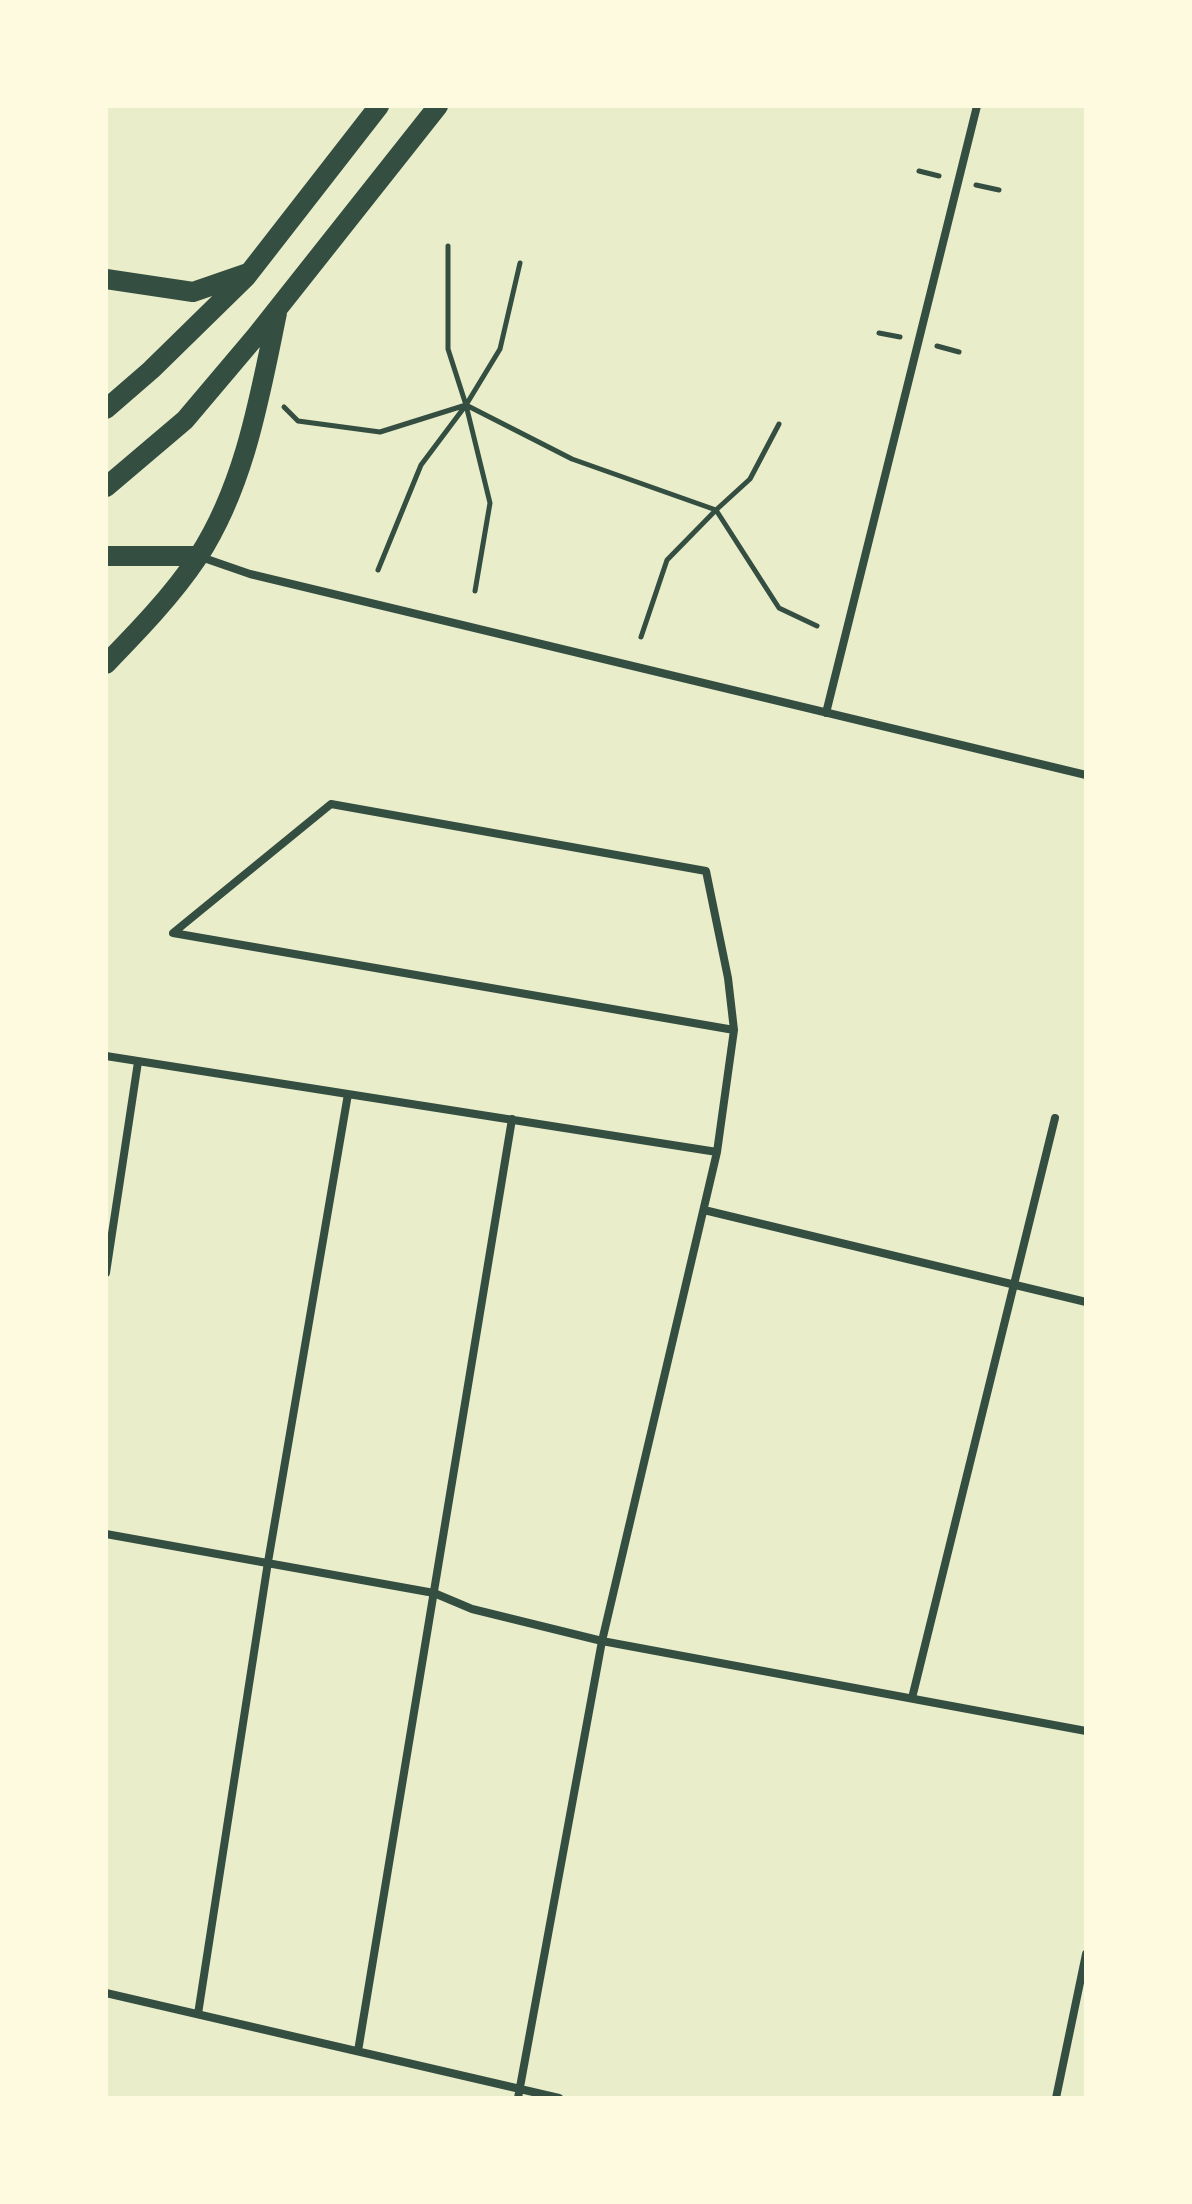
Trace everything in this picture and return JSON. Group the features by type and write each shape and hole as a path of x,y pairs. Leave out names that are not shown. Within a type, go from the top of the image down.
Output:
{"main road":[{"path":"106,409 151,370 251,272 379,106"},
{"path":"108,486 185,420 278,309 438,106"},
{"path":"106,279 193,292 251,272"},
{"path":"106,664 140,629 198,556 235,484 259,399 278,309"},
{"path":"106,556 198,556"}],"street":[{"path":"826,713 977,106"},
{"path":"198,556 250,574 1086,775"},
{"path":"519,2093 602,1641 717,1152 734,1030 728,978 706,871 331,804 173,933 734,1030"},
{"path":"106,1056 717,1152"},
{"path":"106,1273 138,1062"},
{"path":"198,2014 268,1562 348,1094"},
{"path":"912,1698 1055,1118"},
{"path":"358,2051 512,1119"},
{"path":"704,1210 1086,1302"},
{"path":"106,1534 434,1593 472,1609 602,1641 1086,1731"},
{"path":"1056,2098 1086,1954"},
{"path":"106,1993 358,2051 519,2093 559,2098"}],"path":[{"path":"448,246 448,349 466,405 490,503 475,591"},
{"path":"378,570 421,465 466,405 500,349 520,263"},
{"path":"282,405 298,421 380,432 466,405 572,459 716,510 779,608 817,626"},
{"path":"641,637 667,560 750,479 779,424"}]}
